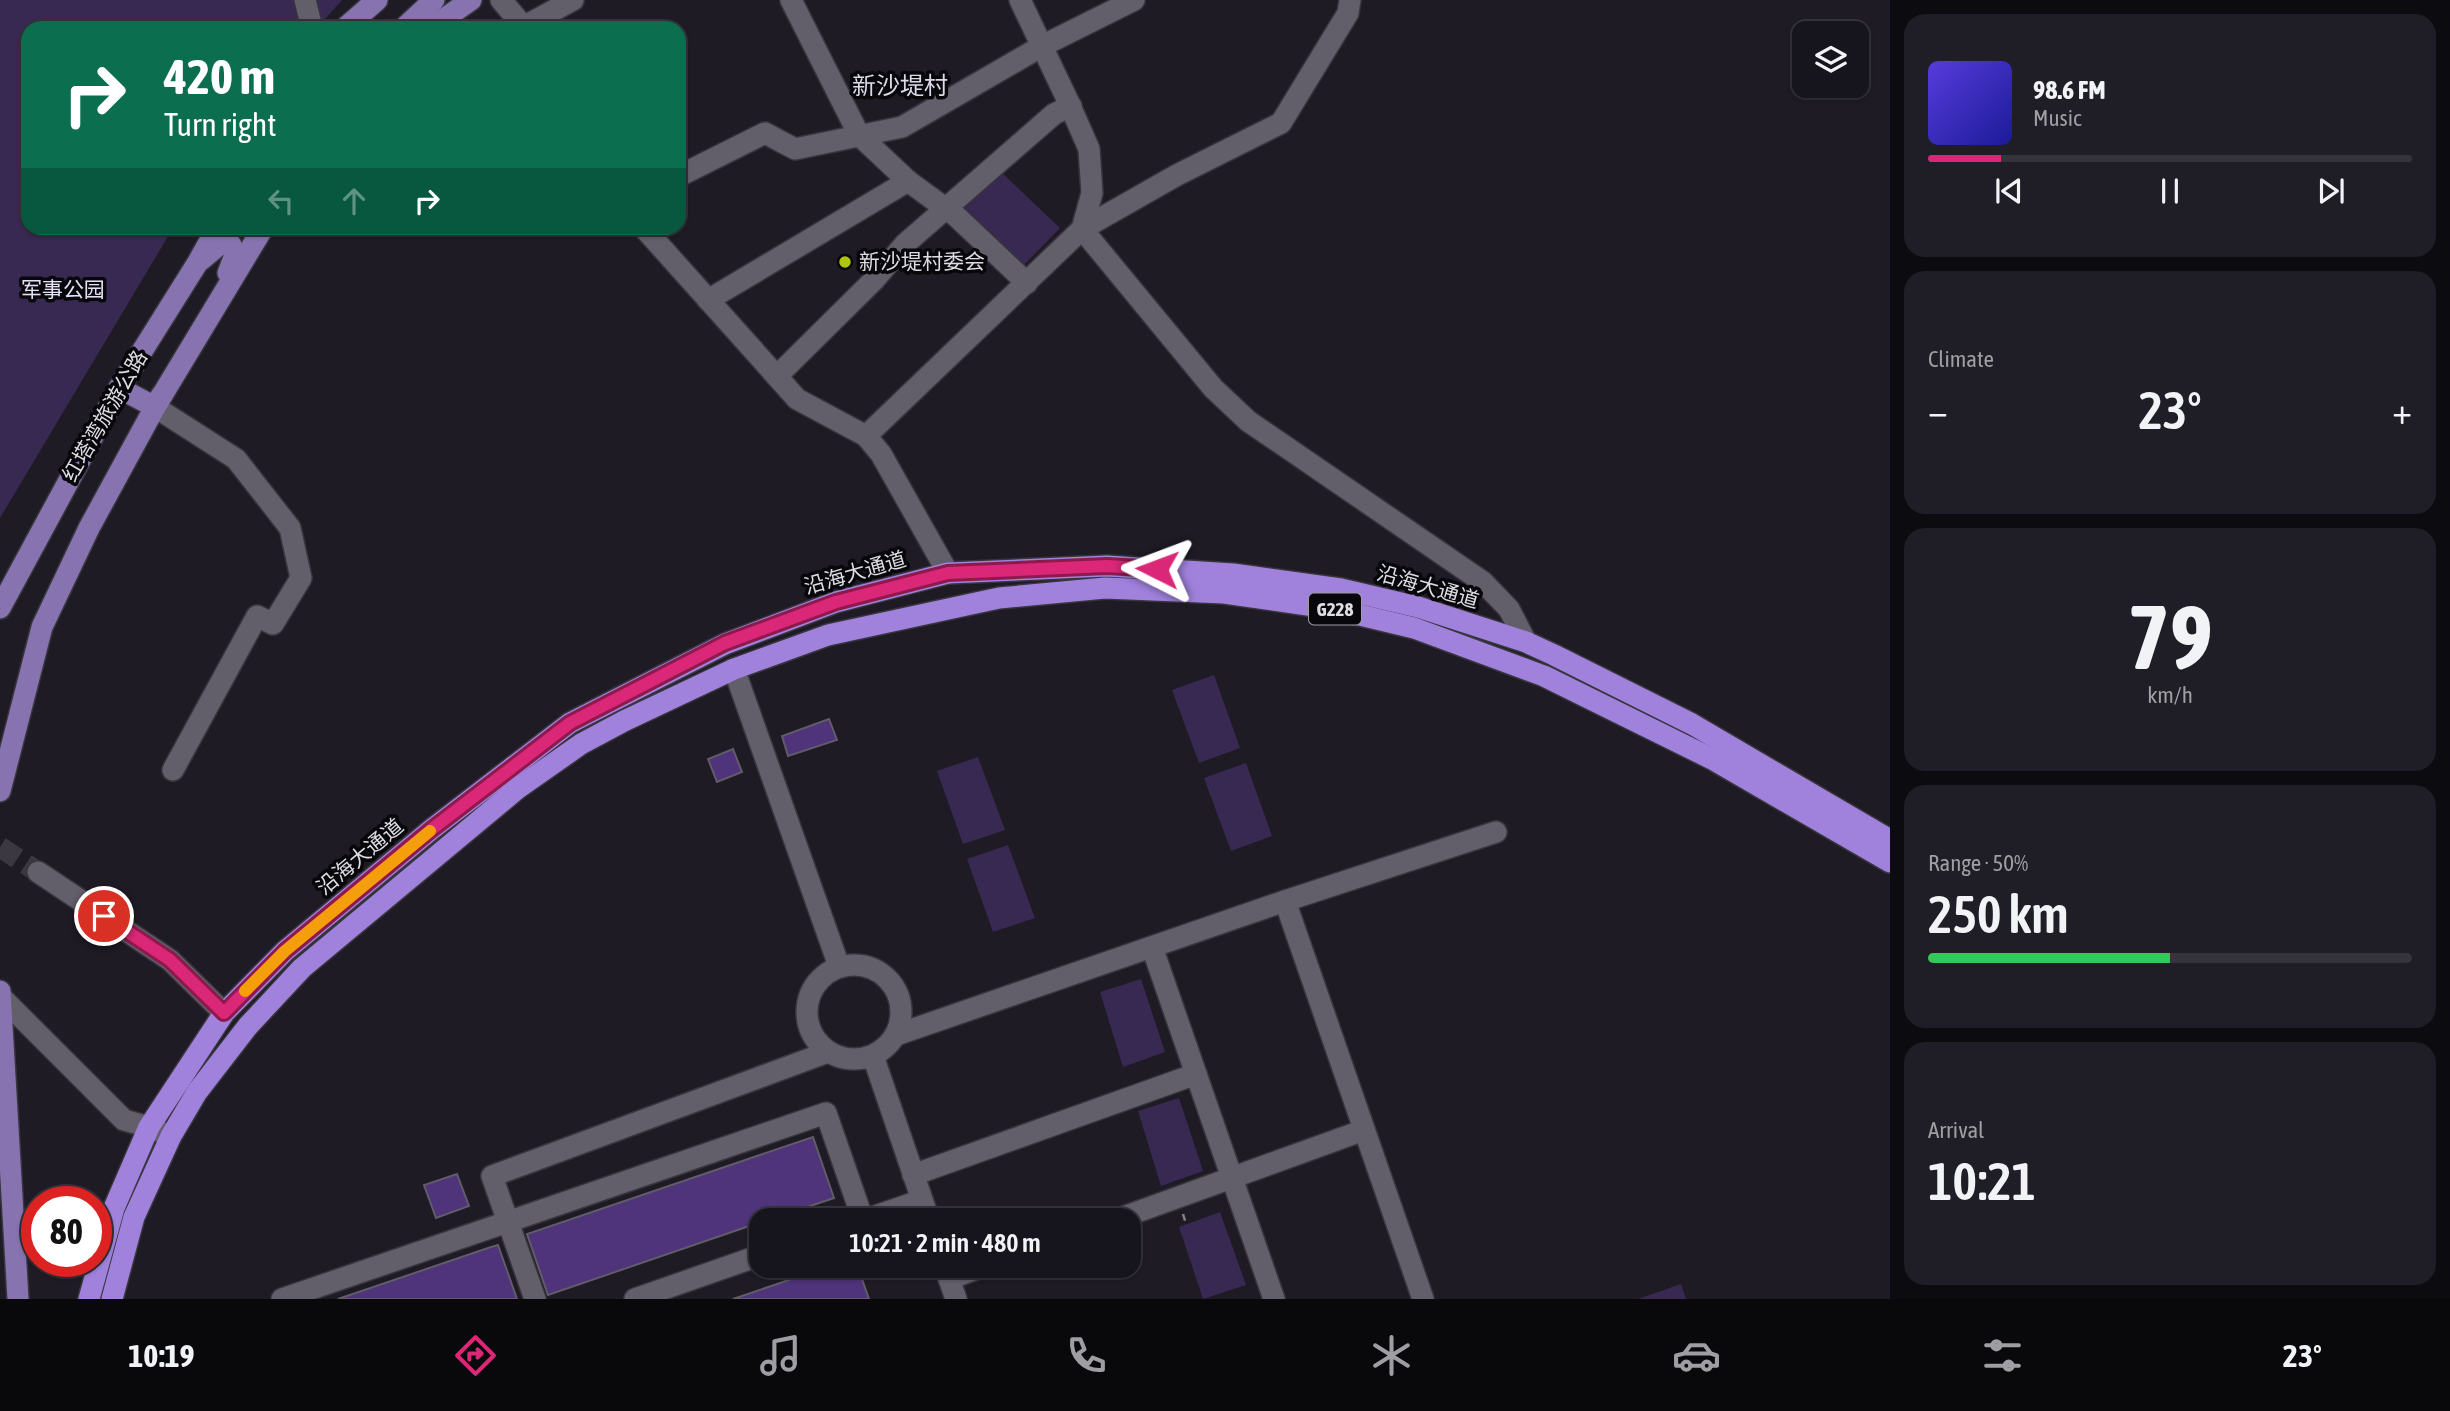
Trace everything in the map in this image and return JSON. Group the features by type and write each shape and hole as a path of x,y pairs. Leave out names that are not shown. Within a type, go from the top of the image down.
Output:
{"highway":[{"name":"沿海大通道","path":"89,1299 114,1208 149,1127 224,1013 285,951 432,829 570,723 725,643 836,602 948,573 1107,566 1233,574 1341,589 1418,607 1526,642 1692,724 1890,840"},
{"path":"1051,569 1053,593"},
{"name":"沿海大通道","path":"112,1299 134,1217 172,1136 197,1091 248,1026 302,968 507,797 581,744 734,669 828,635 999,598 1105,588 1224,593 1335,609 1414,628 1544,676 1712,759 1890,862"},
{"path":"725,643 734,669"}],"main road":[{"path":"353,21 377,0"},
{"path":"371,21 391,0"},
{"path":"412,21 435,0"},
{"path":"441,21 471,0"},
{"name":"红塔湾旅游公路","path":"0,608 119,388 213,235"},
{"path":"0,791 42,627 89,528 155,407 258,235"},
{"path":"155,407 196,324 231,267 235,255 231,245 220,244 198,262"},
{"path":"119,388 155,407"},
{"path":"0,994 18,1299"}],"street":[{"path":"305,0 310,21"},
{"path":"501,0 520,21"},
{"path":"536,21 573,0"},
{"path":"791,0 859,135 908,181 957,216 1027,282"},
{"path":"1020,0 1089,149 1092,193 1082,229"},
{"path":"686,172 765,133 794,149 902,127 1042,46 1133,0"},
{"path":"866,436 1082,229 1177,175 1281,123 1348,13 1350,0"},
{"path":"777,376 875,279 905,244 1055,114 1071,106"},
{"path":"708,300 908,181"},
{"path":"1082,229 1213,388 1248,421 1483,582 1509,609 1526,642"},
{"path":"649,235 797,399 866,436 881,454 948,573"},
{"path":"155,407 236,459 289,528 301,578 273,624 257,616 173,770"},
{"path":"734,669 839,966"},
{"path":"896,1035 1285,901 1496,832"},
{"path":"38,872 170,960 224,1013"},
{"path":"1285,901 1423,1299"},
{"path":"1152,947 1274,1299"},
{"path":"855,964 872,967 886,975 896,988 902,1003 901,1020 896,1035 886,1047 873,1056 842,1058 828,1052 809,1028 807,1006 815,984 826,973 839,966 855,964"},
{"path":"0,994 124,1120 172,1136"},
{"path":"535,1299 492,1176 828,1052"},
{"path":"873,1056 924,1208"},
{"path":"913,1175 1196,1073"},
{"path":"282,1299 826,1113 859,1208"},
{"path":"1141,1211 1364,1130"},
{"path":"635,1299 749,1259"}],"green space":[{"name":"军事公园","path":"0,0 342,0 323,21 21,21 21,235 169,235 0,518"},
{"path":"998,169 1060,228 1022,267 961,208"},
{"path":"1214,675 1240,748 1199,763 1172,690"},
{"path":"978,757 1005,830 963,844 937,771"},
{"path":"1246,763 1272,836 1231,851 1204,778"},
{"path":"1008,845 1035,918 993,932 967,859"},
{"path":"1141,979 1165,1052 1123,1067 1100,992"},
{"path":"1179,1098 1203,1171 1161,1186 1138,1111"},
{"path":"1220,1212 1246,1285 1203,1299 1179,1227"},
{"path":"1681,1284 1686,1299 1638,1299"}],"building":[{"path":"829,719 837,740 788,756 782,736"},
{"path":"733,749 742,772 717,782 708,759"},
{"path":"813,1137 834,1198 804,1208 749,1208 749,1226 548,1295 527,1234"},
{"path":"457,1174 469,1206 436,1218 424,1185"},
{"path":"498,1245 517,1299 338,1299 488,1248"},
{"path":"795,1278 862,1278 869,1299 733,1299"}],"tunnel":[{"path":"0,847 38,872"}],"slow traffic":[{"path":"245,991 285,951 430,831"}],"place":[{"name":"新沙堤村委会","path":"845,262"}],"district":[{"name":"新沙堤村","path":"900,86"}],"route":[{"path":"104,916 170,960 224,1013 285,951 432,829 570,723 725,643 836,602 948,573 1107,566 1157,569"}]}
